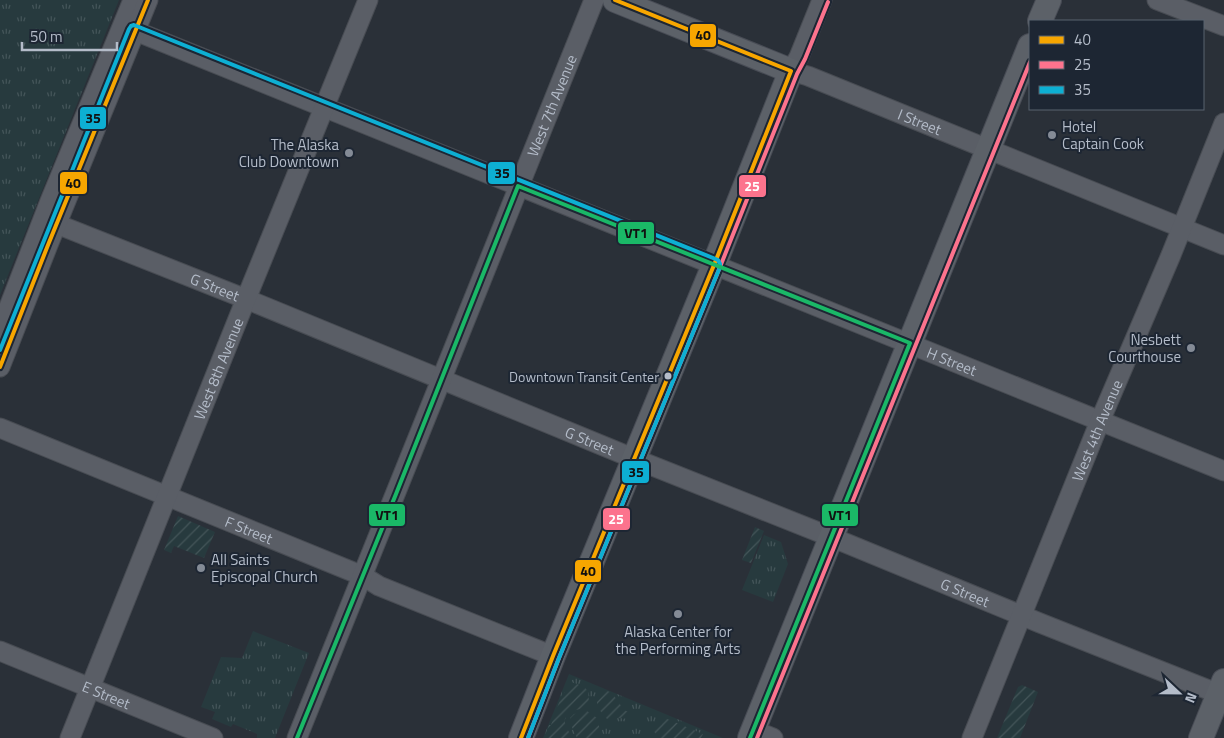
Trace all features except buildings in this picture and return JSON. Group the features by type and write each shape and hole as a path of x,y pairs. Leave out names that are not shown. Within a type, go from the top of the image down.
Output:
{"main road":[{"name":"I Street","path":"616,0 791,71"},
{"path":"1040,20 1049,0"},
{"path":"759,735 832,537 1029,48"},
{"path":"520,738 714,265 791,71"},
{"path":"1201,738 1221,688"}],"street":[{"path":"129,28 133,0"},
{"path":"0,367 50,222 129,28 148,0"},
{"name":"West 8th Avenue","path":"70,738 368,0"},
{"name":"West 7th Avenue","path":"297,738 594,0"},
{"path":"791,71 799,57 822,0"},
{"path":"1158,0 1224,26"},
{"name":"H Street","path":"129,28 1224,471"},
{"name":"I Street","path":"791,71 808,76 1224,245"},
{"name":"West 4th Avenue","path":"972,738 1100,421 1171,255 1224,123"},
{"path":"0,330 9,304 50,222"},
{"name":"G Street","path":"50,222 246,299 1022,615 1221,688"},
{"name":"F Street","path":"0,428 363,576 379,586 553,656"},
{"name":"E Street","path":"0,652 213,738"}],"green space":[{"path":"0,0 119,0 0,295"},
{"path":"178,516 215,532 204,558 174,546 171,553 164,550"},
{"path":"755,527 764,531 751,563 742,560"},
{"path":"764,535 781,542 788,564 773,602 742,590"},
{"path":"253,631 309,653 275,738 257,738 257,734 233,724 231,727 212,719 215,712 201,707 221,657 242,658"},
{"path":"569,674 723,738 543,738"},
{"path":"571,682 586,689 589,695 589,706 567,715 565,723 572,738 544,738 549,725 551,725 562,694 569,689"},
{"path":"1022,685 1038,692 1020,738 997,738 1018,687"},
{"path":"603,689 612,693 624,710 631,713 629,719 607,719 597,707 597,693"},
{"path":"587,711 597,718 600,731 595,738 577,738 570,718 574,714"},
{"path":"665,718 703,734 701,738 659,738 652,729 655,722 661,725"}],"transit line":[{"name":"40","path":"0,367 148,0"},
{"name":"40","path":"615,0 791,71"},
{"name":"25","path":"528,738 797,74 828,2"},
{"name":"35","path":"0,350 129,29 134,25 718,260 720,267 528,738"},
{"name":"25","path":"757,738 1029,64"},
{"name":"40","path":"521,738 791,71"},
{"name":"VT1","path":"297,738 518,186 910,343 750,738"}],"place":[{"name":"Hotel Captain Cook","path":"1052,135"},
{"name":"The Alaska Club Downtown","path":"349,153"},
{"name":"Nesbett Courthouse","path":"1191,348"},
{"name":"Downtown Transit Center","path":"668,376"},
{"name":"All Saints Episcopal Church","path":"201,568"},
{"name":"Alaska Center for the Performing Arts","path":"678,614"}]}
